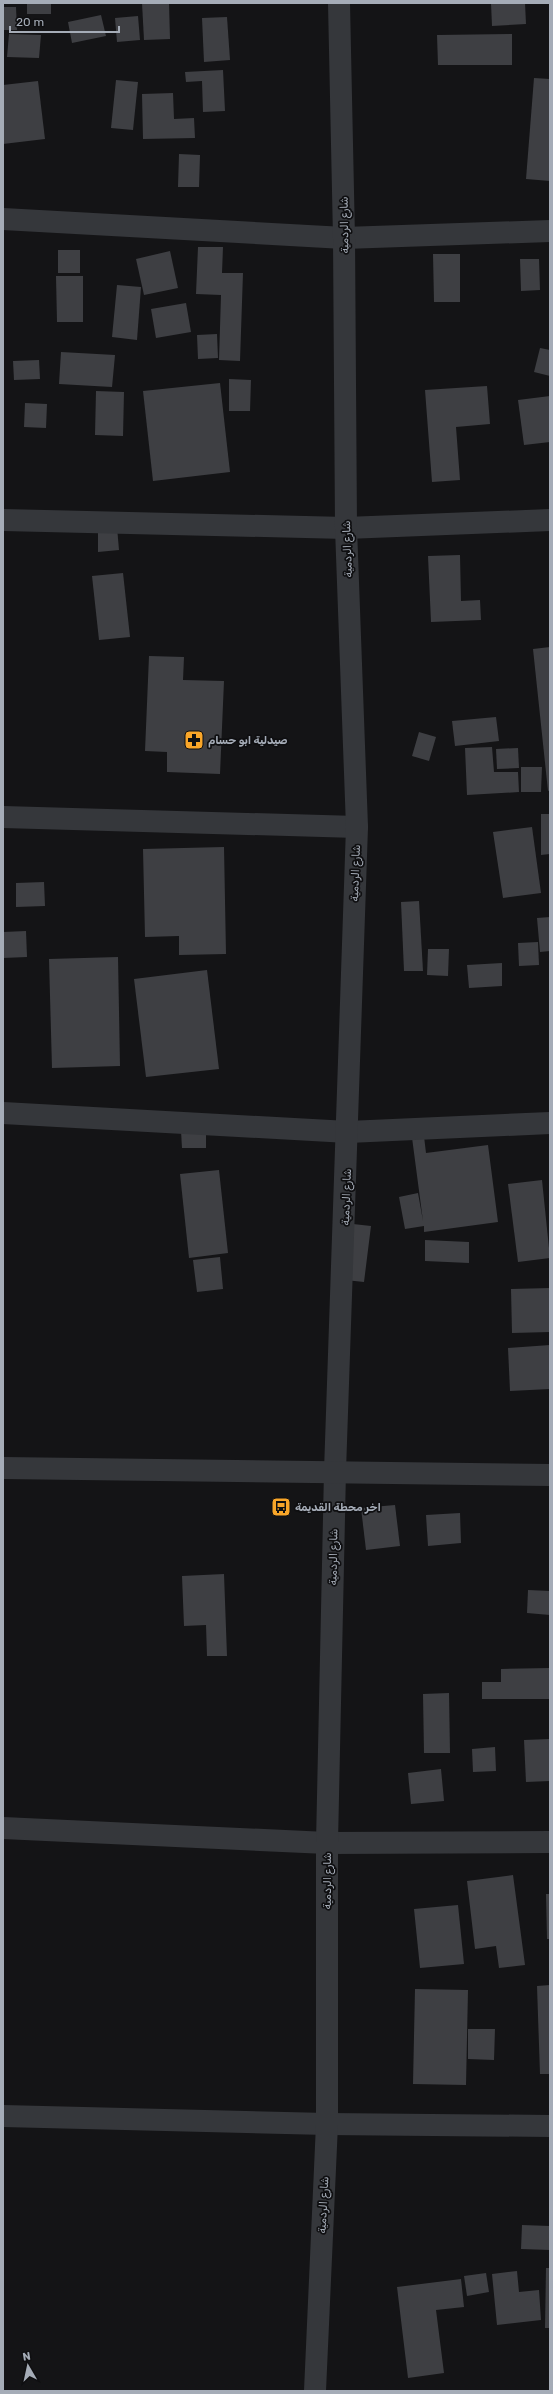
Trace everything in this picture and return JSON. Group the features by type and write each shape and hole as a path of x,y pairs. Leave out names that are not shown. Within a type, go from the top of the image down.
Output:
{"street":[{"name":"شارع الردمية","path":"315,2391 327,2124 327,1843 335,1471 348,1132 357,827 346,528 344,238 339,3"},
{"path":"3,218 344,238 550,230"},
{"path":"3,520 346,528 550,520"},
{"path":"3,817 357,827"},
{"path":"3,1113 348,1132 550,1123"},
{"path":"3,1468 335,1471 550,1475"},
{"path":"3,1828 327,1843 550,1842"},
{"path":"3,2116 327,2124 550,2126"}],"building":[{"path":"27,3 51,3 51,14 27,14"},
{"path":"142,3 169,3 170,39 144,40"},
{"path":"491,3 525,3 526,24 492,26"},
{"path":"3,7 16,7 17,30 3,30"},
{"path":"101,15 106,36 72,43 68,22"},
{"path":"138,16 140,40 117,42 115,18"},
{"path":"227,17 230,60 204,62 202,18"},
{"path":"9,34 41,35 39,58 7,57"},
{"path":"512,34 512,65 438,65 437,35"},
{"path":"223,70 225,111 203,112 202,81 186,82 185,72"},
{"path":"534,78 550,79 550,181 526,179"},
{"path":"116,80 138,82 133,130 111,128"},
{"path":"38,81 45,139 3,144 3,85"},
{"path":"173,93 174,119 194,118 195,138 143,139 142,94"},
{"path":"179,154 200,155 199,187 178,187"},
{"path":"198,247 223,247 222,273 243,273 240,361 219,360 221,295 196,294"},
{"path":"58,250 80,250 80,273 58,273"},
{"path":"170,251 178,288 144,295 136,259"},
{"path":"433,254 460,254 460,302 434,302"},
{"path":"520,259 539,259 540,290 521,291"},
{"path":"56,276 83,276 83,322 57,322"},
{"path":"117,285 141,287 137,340 112,337"},
{"path":"186,303 191,332 156,338 151,309"},
{"path":"217,334 218,358 198,359 197,335"},
{"path":"540,348 550,350 550,376 534,372"},
{"path":"61,352 115,355 112,387 59,384"},
{"path":"39,360 40,379 14,380 13,361"},
{"path":"229,379 251,380 250,411 229,411"},
{"path":"220,383 230,472 153,481 143,391"},
{"path":"487,386 490,424 456,427 460,480 432,482 425,390"},
{"path":"96,391 124,392 123,436 95,435"},
{"path":"550,396 550,442 524,445 518,400"},
{"path":"25,403 47,404 46,428 24,427"},
{"path":"117,527 119,550 98,552 98,529"},
{"path":"460,555 461,601 480,600 481,620 431,622 428,556"},
{"path":"123,573 130,637 99,640 92,576"},
{"path":"550,647 550,790 548,791 533,649"},
{"path":"149,656 184,657 183,680 224,681 220,774 167,772 167,752 145,751"},
{"path":"496,717 499,741 455,746 452,721"},
{"path":"419,732 436,737 429,761 412,756"},
{"path":"492,747 494,772 518,772 519,792 467,795 465,748"},
{"path":"518,748 519,768 497,769 496,749"},
{"path":"521,767 542,767 541,792 521,792"},
{"path":"541,814 550,814 550,854 541,855"},
{"path":"532,827 541,893 503,898 493,832"},
{"path":"224,847 226,954 179,955 179,936 145,937 143,849"},
{"path":"44,882 45,906 16,907 16,883"},
{"path":"419,901 423,971 404,971 401,902"},
{"path":"550,917 550,951 540,952 537,918"},
{"path":"26,931 27,957 3,958 3,932"},
{"path":"538,942 539,965 519,966 518,943"},
{"path":"428,949 449,949 448,976 427,975"},
{"path":"118,957 120,1066 52,1068 49,959"},
{"path":"502,963 502,986 469,988 467,965"},
{"path":"207,970 219,1069 146,1077 134,979"},
{"path":"423,1128 426,1153 488,1145 498,1222 424,1232 424,1226 405,1229 399,1197 418,1193 423,1221 411,1130"},
{"path":"181,1131 206,1131 206,1148 182,1148"},
{"path":"219,1170 228,1253 189,1258 180,1174"},
{"path":"542,1180 550,1258 518,1262 508,1184"},
{"path":"353,1224 371,1226 364,1282 345,1280"},
{"path":"425,1240 469,1242 469,1263 425,1261"},
{"path":"220,1257 223,1289 197,1292 193,1260"},
{"path":"550,1288 550,1332 512,1333 511,1289"},
{"path":"550,1345 550,1389 510,1391 508,1348"},
{"path":"395,1505 400,1546 366,1550 361,1508"},
{"path":"460,1513 461,1543 428,1546 426,1515"},
{"path":"224,1574 227,1656 207,1656 206,1625 184,1626 182,1576"},
{"path":"528,1590 550,1591 550,1615 527,1613"},
{"path":"550,1668 550,1699 482,1699 482,1682 501,1682 501,1669"},
{"path":"449,1693 450,1753 424,1753 423,1694"},
{"path":"550,1739 550,1781 526,1782 524,1740"},
{"path":"495,1747 496,1771 473,1772 472,1749"},
{"path":"441,1769 444,1801 411,1804 408,1773"},
{"path":"513,1875 525,1965 499,1968 496,1946 475,1949 467,1881"},
{"path":"546,1894 550,1894 550,1939 547,1939"},
{"path":"458,1905 464,1964 420,1968 414,1909"},
{"path":"550,1985 550,2074 540,2074 537,1986"},
{"path":"415,1989 468,1990 466,2085 413,2084"},
{"path":"468,2029 495,2029 494,2060 468,2059"},
{"path":"522,2225 550,2226 550,2250 521,2249"},
{"path":"546,2268 550,2268 550,2328 545,2328"},
{"path":"517,2271 519,2292 539,2290 541,2320 497,2325 492,2274"},
{"path":"486,2273 489,2292 467,2296 464,2276"},
{"path":"461,2279 464,2307 436,2310 444,2373 408,2378 397,2287"}],"place":[{"name":"صيدلية ابو حسام","path":"194,740"},
{"name":"اخر محطة القديمة","path":"281,1507"}]}
